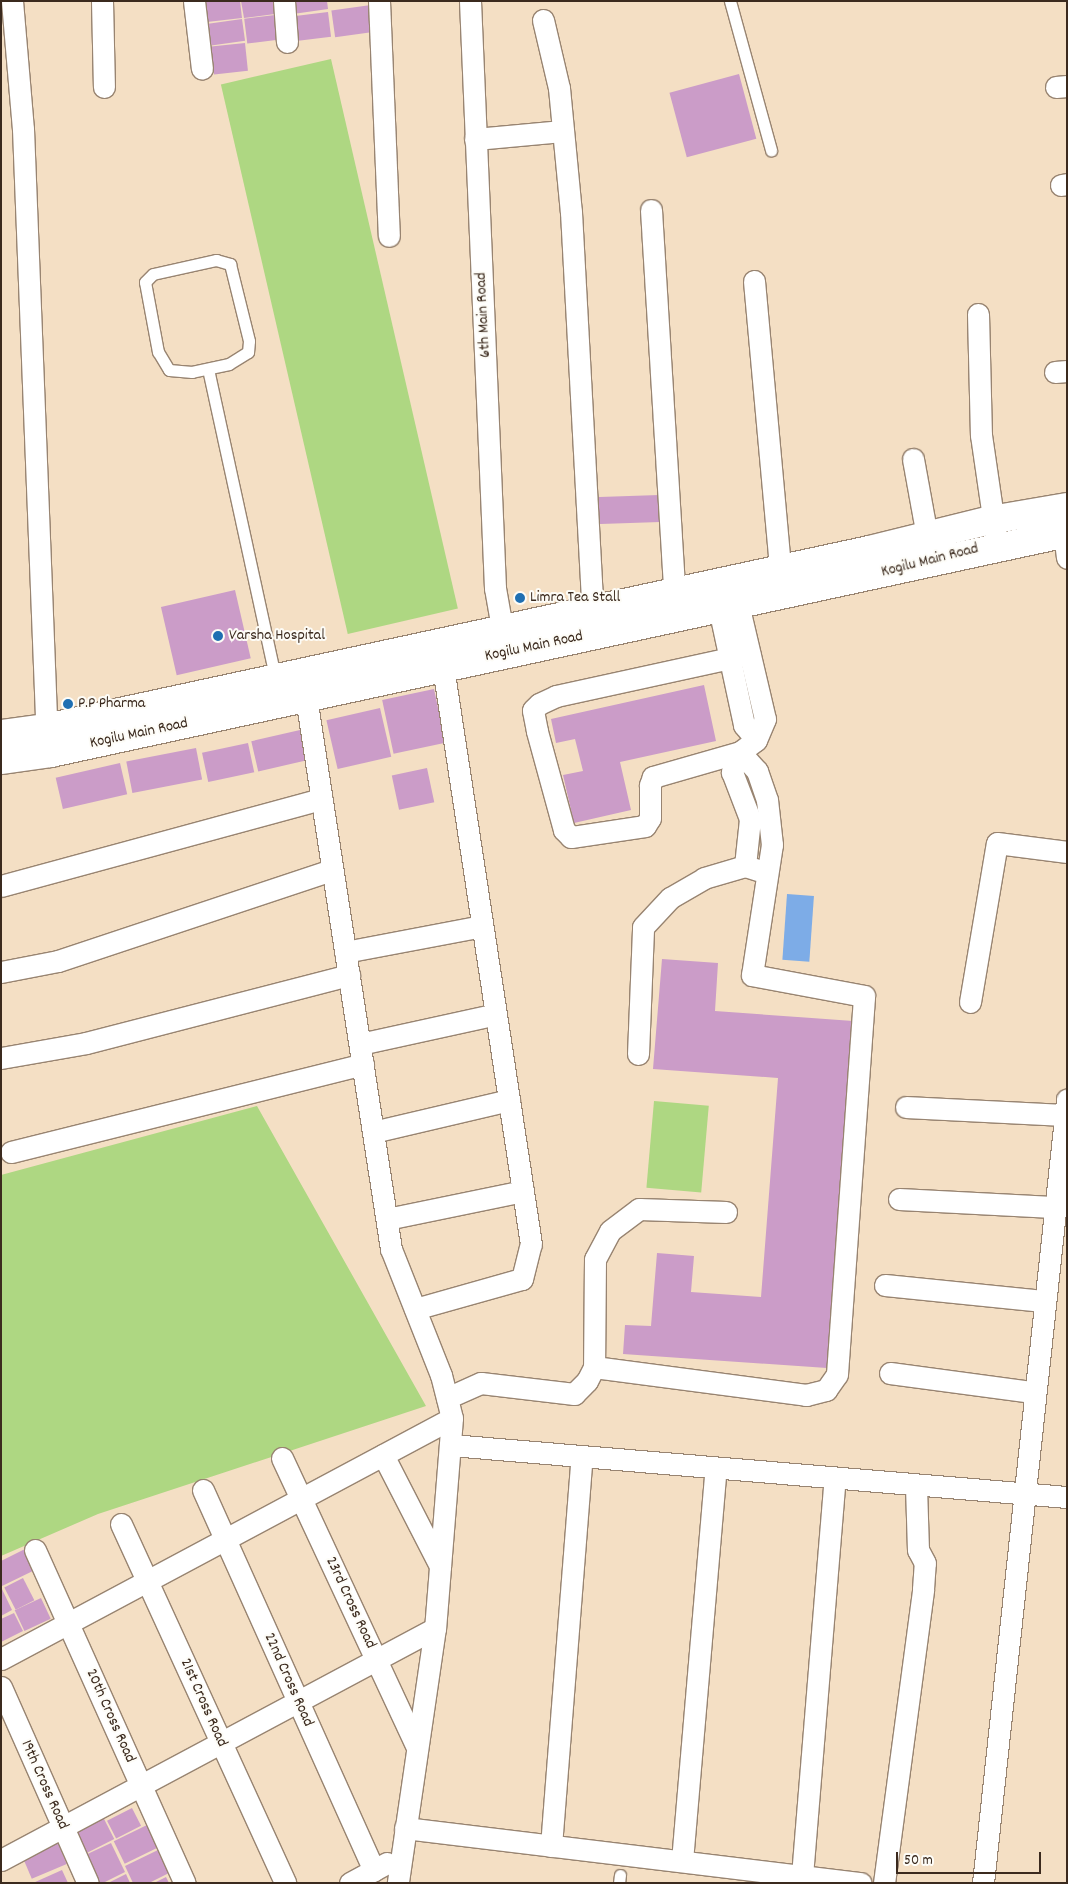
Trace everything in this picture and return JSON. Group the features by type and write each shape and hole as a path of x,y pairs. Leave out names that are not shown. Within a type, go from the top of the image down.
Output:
{"main road":[{"name":"Kogilu Main Road","path":"1,734 47,741 304,684 502,627 593,621 728,606 994,533"},
{"name":"Kogilu Main Road","path":"1,760 47,741 275,677 304,684 443,667 593,621 674,591 927,536 994,533 1066,533"}],"street":[{"path":"12,1 22,129 47,741"},
{"path":"102,1 104,87"},
{"path":"194,1 202,69"},
{"path":"284,1 287,42"},
{"path":"379,1 389,236"},
{"name":"6th Main Road","path":"470,1 495,588 502,627"},
{"path":"542,20 559,88 571,212 593,621"},
{"path":"475,139 563,131"},
{"path":"651,210 674,591"},
{"path":"754,280 780,569"},
{"path":"978,314 981,436 994,533"},
{"path":"913,459 927,536"},
{"path":"728,606 739,656 765,719 748,746 653,778 650,785 650,818 645,826 571,837 564,830 533,710 556,696 739,656"},
{"path":"415,1308 522,1279 531,1244 443,667"},
{"path":"304,684 391,1249 415,1308 450,1408 450,1445 435,1628 400,1856 398,1883"},
{"path":"594,1367 806,1395 826,1390 837,1374 864,996 752,975 755,869 772,845 767,800 748,746"},
{"path":"1,886 321,799"},
{"path":"970,1002 997,843 1067,852"},
{"path":"638,1054 643,927 670,898 704,878 755,869"},
{"path":"1,972 58,961 332,870"},
{"path":"345,952 482,926"},
{"path":"1,1058 86,1043 349,975"},
{"path":"11,1152 361,1054 496,1014"},
{"path":"373,1132 509,1100"},
{"path":"906,1107 1065,1107 1022,1494 983,1883"},
{"path":"387,1219 523,1191"},
{"path":"899,1199 1054,1207"},
{"path":"1,1659 383,1455 481,1384 574,1394 587,1382 594,1367 595,1259 610,1231 639,1209 726,1212"},
{"path":"885,1285 1043,1301"},
{"path":"890,1373 1033,1392"},
{"path":"450,1445 1067,1497"},
{"path":"383,1455 440,1566"},
{"path":"551,1846 582,1456"},
{"name":"23rd Cross Road","path":"282,1458 417,1747"},
{"path":"682,1862 716,1468"},
{"path":"802,1876 835,1478"},
{"path":"884,1883 923,1589 925,1563 918,1550 916,1485"},
{"name":"22nd Cross Road","path":"203,1490 374,1870"},
{"name":"21st Cross Road","path":"121,1524 285,1883"},
{"name":"20th Cross Road","path":"35,1550 185,1883"},
{"path":"1,1860 435,1628"},
{"name":"19th Cross Road","path":"1,1687 88,1883"},
{"path":"405,1828 682,1862 733,1875 802,1876 826,1881 861,1883"},
{"path":"350,1883 400,1856"}],"lane":[{"path":"730,1 771,150"},
{"path":"216,260 230,264 249,346 239,360 208,368 174,372 162,362 144,288 146,279 153,274 216,260"},
{"path":"208,368 275,677"}],"green space":[{"path":"331,59 458,609 348,634 221,84"},
{"path":"654,1101 709,1106 701,1192 646,1188"},
{"path":"257,1106 426,1406 98,1514 1,1556 1,1175"}],"water":[{"path":"787,894 814,896 809,962 782,960"}],"building":[{"path":"205,1 240,1 242,18 207,22"},
{"path":"241,1 274,1 275,14 244,18"},
{"path":"327,1 328,9 293,14 292,2"},
{"path":"371,5 375,32 335,37 331,11"},
{"path":"328,12 331,37 296,41 293,16"},
{"path":"275,15 278,40 247,44 244,19"},
{"path":"242,19 245,41 211,46 208,24"},
{"path":"245,43 248,71 214,74 211,47"},
{"path":"739,74 756,139 687,157 669,93"},
{"path":"659,495 660,522 593,524 592,497"},
{"path":"235,590 251,658 177,675 161,607"},
{"path":"704,685 716,741 620,762 631,810 574,823 563,775 583,771 575,739 556,743 551,719"},
{"path":"434,689 445,743 394,754 382,700"},
{"path":"380,708 391,757 338,769 326,720"},
{"path":"300,730 307,760 258,771 251,741"},
{"path":"248,743 254,772 208,782 202,753"},
{"path":"196,748 202,779 132,793 126,762"},
{"path":"120,763 127,794 63,809 56,778"},
{"path":"427,768 434,802 399,810 392,775"},
{"path":"662,959 718,963 715,1011 853,1021 827,1368 623,1354 625,1325 651,1326 657,1253 694,1256 691,1292 761,1297 778,1078 653,1069"},
{"path":"27,1548 37,1569 2,1586 1,1561"},
{"path":"23,1578 34,1600 16,1610 4,1588"},
{"path":"1,1587 12,1610 1,1616"},
{"path":"41,1598 51,1619 24,1631 15,1610"},
{"path":"14,1613 23,1631 1,1642 1,1619"},
{"path":"132,1808 141,1826 116,1839 107,1821"},
{"path":"102,1815 114,1839 81,1856 69,1832"},
{"path":"147,1825 158,1847 125,1864 114,1841"},
{"path":"57,1841 67,1864 32,1879 22,1856"},
{"path":"111,1843 125,1872 103,1883 93,1883 81,1857"},
{"path":"158,1850 169,1873 149,1883 133,1883 125,1866"},
{"path":"62,1870 68,1883 33,1883"},
{"path":"126,1874 130,1883 108,1883"},
{"path":"166,1877 169,1883 154,1883"}],"place":[{"name":"Limra Tea Stall","path":"520,598"},
{"name":"Varsha Hospital","path":"218,636"},
{"name":"P.P Pharma","path":"68,704"}]}
